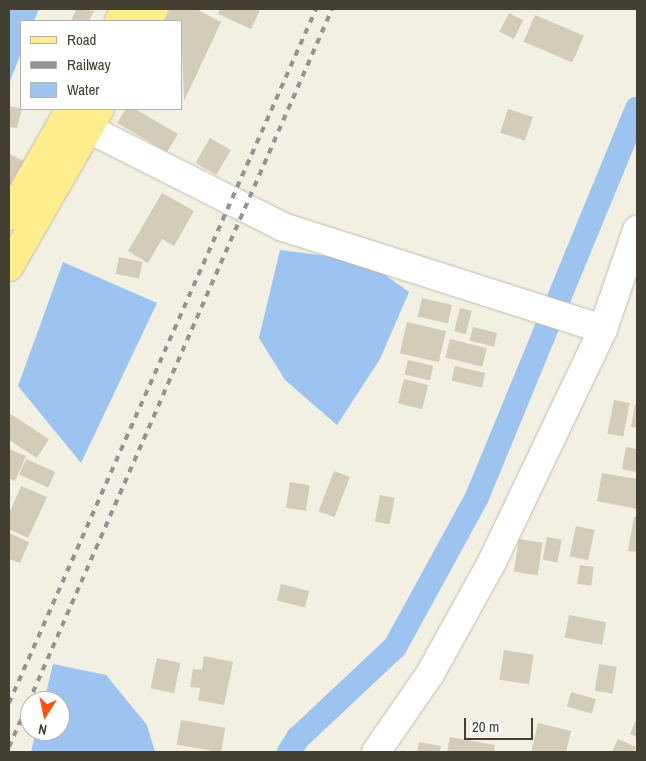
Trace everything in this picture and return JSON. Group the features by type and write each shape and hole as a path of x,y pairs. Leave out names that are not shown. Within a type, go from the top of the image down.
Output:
{"main road":[{"path":"120,20 126,9"},
{"path":"148,20 154,9"},
{"path":"9,216 69,110"},
{"path":"9,267 95,119"}],"street":[{"path":"95,119 283,227 598,328"},
{"path":"376,752 430,674 492,562 598,328 637,230"}],"water":[{"path":"9,9 39,9 34,20 20,20 20,56 9,84"},
{"path":"280,250 366,261 409,292 380,359 337,425 285,380 259,338"},
{"path":"63,262 157,303 81,463 18,386"},
{"path":"53,664 106,675 147,725 155,752 31,752 34,741 70,741 70,691 46,691"}],"building":[{"path":"76,9 94,11 90,20 71,20"},
{"path":"171,9 196,9 221,22 184,101 182,20 166,20"},
{"path":"220,9 260,10 251,29 218,14"},
{"path":"509,13 523,20 514,39 499,32"},
{"path":"535,15 584,36 572,62 524,42"},
{"path":"9,106 20,109 22,110 17,128 9,127"},
{"path":"508,109 533,117 525,141 500,133"},
{"path":"125,110 137,110 178,134 167,152 117,123"},
{"path":"210,138 231,150 216,175 196,163"},
{"path":"9,154 28,163 9,201"},
{"path":"162,193 194,211 174,246 162,239 148,263 128,251"},
{"path":"119,257 142,262 139,279 115,274"},
{"path":"422,298 452,305 448,323 418,317"},
{"path":"460,308 472,311 466,334 454,331"},
{"path":"407,322 446,331 439,362 400,353"},
{"path":"473,327 497,333 494,347 470,341"},
{"path":"450,339 487,348 482,367 445,357"},
{"path":"408,360 433,366 430,380 405,375"},
{"path":"455,366 485,373 482,388 452,381"},
{"path":"404,379 428,385 422,409 398,403"},
{"path":"614,400 630,403 623,436 608,433"},
{"path":"635,404 637,405 637,428 631,427"},
{"path":"9,413 49,439 37,458 9,440"},
{"path":"626,447 637,449 637,472 622,469"},
{"path":"9,449 26,456 15,481 9,478"},
{"path":"26,459 55,472 48,488 19,475"},
{"path":"334,471 350,477 334,517 319,511"},
{"path":"602,473 637,479 637,509 597,501"},
{"path":"290,482 310,485 306,511 286,508"},
{"path":"21,486 47,497 28,538 9,529 9,514"},
{"path":"380,495 395,498 390,524 375,522"},
{"path":"634,517 637,517 637,552 628,551"},
{"path":"576,526 595,530 588,560 570,556"},
{"path":"9,533 29,542 20,563 9,559"},
{"path":"547,537 562,540 557,562 543,560"},
{"path":"519,539 543,543 538,575 514,572"},
{"path":"580,565 594,567 591,586 577,584"},
{"path":"281,584 309,591 305,608 277,600"},
{"path":"569,615 606,622 602,645 565,638"},
{"path":"504,650 534,655 529,684 499,680"},
{"path":"204,656 233,662 224,705 198,700 200,688 190,687 193,669 202,670"},
{"path":"157,658 180,663 174,693 151,688"},
{"path":"599,664 617,667 613,693 595,691"},
{"path":"571,692 596,699 592,714 567,706"},
{"path":"637,718 637,737 630,734"},
{"path":"181,720 225,728 221,752 177,745"},
{"path":"538,723 571,731 566,752 531,752"},
{"path":"450,737 495,745 494,752 447,752"},
{"path":"618,739 636,747 633,752 612,752"},
{"path":"419,742 441,746 440,752 417,752"}],"waterway":[{"path":"289,752 298,738 395,647 477,497 637,109"}],"railway":[{"path":"9,703 316,9"},
{"path":"9,747 332,9"}]}
